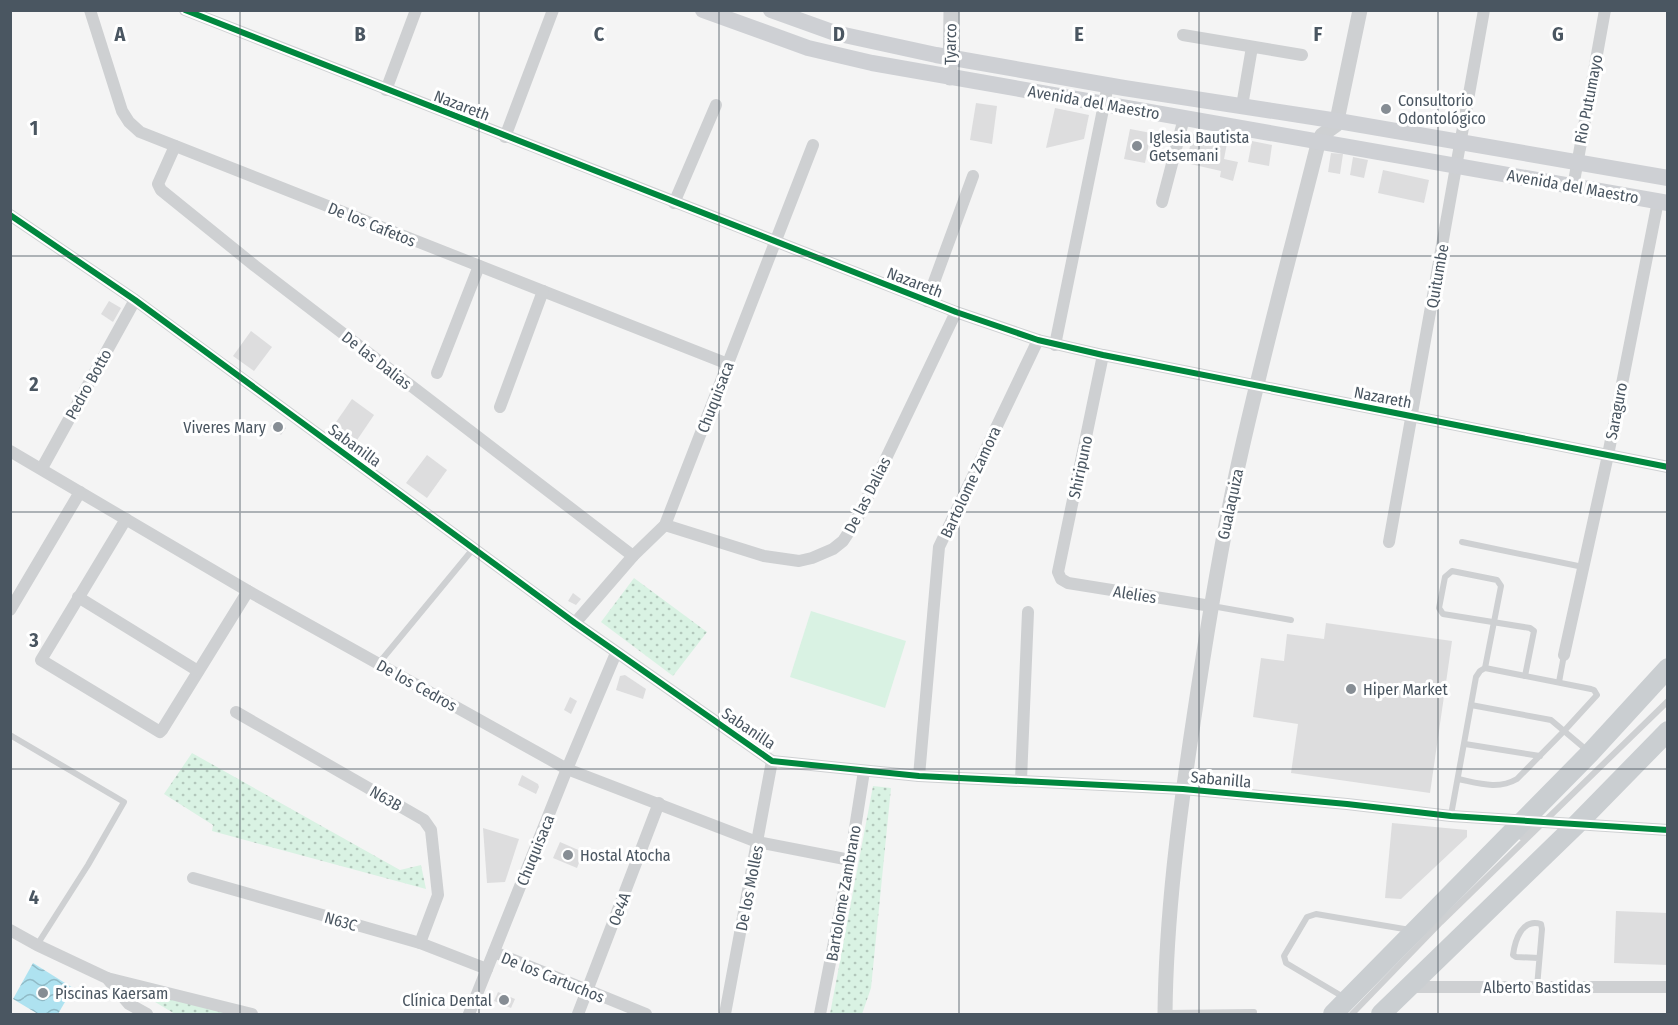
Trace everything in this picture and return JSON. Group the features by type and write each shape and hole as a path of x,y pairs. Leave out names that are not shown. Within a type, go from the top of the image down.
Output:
{"main road":[{"name":"Avenida del Maestro","path":"703,10 808,48 872,63 1663,202"},
{"name":"Avenida del Maestro","path":"771,10 835,33 950,57 1668,178"},
{"path":"872,63 876,41"},
{"path":"1333,1014 1349,1009 1414,931 1533,822 1590,753 1668,668"},
{"path":"1381,1014 1577,824 1668,731"}],"street":[{"name":"De los Cafetos","path":"90,10 122,111 129,122 140,132 728,364"},
{"name":"Nazareth","path":"185,10 774,242 956,312 1038,340 1256,386 1668,467"},
{"path":"386,90 416,10"},
{"path":"505,137 553,10"},
{"name":"Tyarco","path":"950,78 951,10"},
{"path":"1319,140 1322,135 1336,127 1338,121 1360,10"},
{"name":"Quitumbe","path":"1389,542 1484,10"},
{"name":"Rio Putumayo","path":"1573,187 1605,10"},
{"path":"1183,35 1302,55"},
{"path":"1242,105 1252,47"},
{"path":"1055,345 1108,85"},
{"path":"674,203 716,105"},
{"path":"1162,202 1184,118"},
{"name":"Gualaquiza","path":"1165,1014 1170,920 1183,789 1211,606 1256,386 1319,140"},
{"name":"Chuquisaca","path":"575,623 633,556 665,525 813,145"},
{"name":"De las Dalias","path":"175,146 159,178 158,184 161,190 264,273 633,556"},
{"path":"927,301 973,176"},
{"name":"Saraguro","path":"1564,655 1663,202"},
{"name":"Sabanilla","path":"10,216 135,300 616,653 772,761 919,776 1183,789 1451,816 1668,830"},
{"path":"437,373 479,266"},
{"path":"500,407 543,291"},
{"name":"Pedro Botto","path":"42,468 135,300"},
{"name":"De las Dalias","path":"665,525 764,556 786,560 803,561 833,549 843,541 856,521 956,312"},
{"name":"Bartolome Zamora","path":"919,776 939,547 1038,340"},
{"name":"Shiripuno","path":"1061,579 1058,572 1103,355"},
{"name":"De los Cedros","path":"10,452 42,468 248,591 567,769 758,842 850,860"},
{"path":"10,610 80,492"},
{"path":"126,519 42,660 159,732 248,591"},
{"name":"Alelies","path":"1061,579 1068,583 1211,606"},
{"path":"78,597 198,671"},
{"path":"1021,780 1029,612"},
{"name":"Chuquisaca","path":"469,1014 616,653"},
{"name":"N63B","path":"236,712 424,820 431,830 438,895 420,944"},
{"name":"De los Molles","path":"724,1014 772,761"},
{"name":"Bartolome Zambrano","path":"820,1014 850,860 864,771"},
{"name":"Oe4A","path":"578,1014 659,803"},
{"name":"N63C","path":"194,878 420,944 488,969"},
{"path":"12,936 37,945 107,978 252,1014"},
{"name":"De los Cartuchos","path":"494,952 646,1014"},
{"path":"107,978 126,1009 147,1014"},
{"name":"Alberto Bastidas","path":"1407,987 1668,987"}],"lane":[{"path":"1461,542 1583,567"},
{"path":"379,663 473,549"},
{"path":"1485,668 1494,622 1501,585 1500,582 1452,572 1445,577 1439,608 1443,614 1494,622 1530,628 1534,631 1526,676"},
{"path":"1211,606 1291,620"},
{"path":"1559,682 1564,655"},
{"path":"1451,816 1476,677 1480,671 1485,668 1594,690 1597,695 1517,779 1498,786 1458,779"},
{"path":"1660,688 1668,680"},
{"path":"1533,822 1668,701"},
{"path":"1471,705 1545,718 1556,723 1590,753"},
{"path":"10,735 124,802 88,865 37,945"},
{"path":"1465,744 1540,756"},
{"path":"1414,931 1316,914 1307,917 1284,959 1286,963 1349,1009 1441,922 1533,822 1584,772"},
{"path":"1537,987 1542,929 1541,924 1535,922 1525,926 1517,938 1513,955 1539,958"},
{"path":"1165,1014 1254,1012"}],"green space":[{"path":"634,578 707,632 673,676 601,622"},
{"path":"811,611 906,641 885,708 790,677"},
{"path":"192,753 400,870 421,865 426,889 212,831 213,825 164,794"},
{"path":"873,786 891,788 871,988 862,1014 830,1014"},
{"path":"127,985 233,1014 175,1014"}],"water":[{"name":"Piscinas Kaersam","path":"33,963 73,988 58,1014 38,1014 13,999"}],"building":[{"path":"976,103 997,106 992,144 970,140"},
{"path":"1055,108 1089,115 1084,139 1046,148"},
{"name":"Iglesia Bautista Getsemani","path":"1130,129 1151,133 1145,163 1124,159"},
{"path":"1198,132 1228,138 1224,159 1238,162 1233,181 1220,177 1221,171 1186,163 1193,134"},
{"path":"1252,141 1272,145 1269,166 1248,162"},
{"path":"1331,153 1343,154 1340,174 1328,172"},
{"path":"1353,157 1368,160 1364,178 1350,175"},
{"path":"1383,170 1429,180 1424,203 1378,193"},
{"path":"109,301 121,308 113,322 101,314"},
{"path":"251,331 272,347 254,371 233,356"},
{"path":"352,399 374,415 355,443 332,428"},
{"name":"Viveres Mary","path":"275,420 286,428 281,435 270,426"},
{"path":"427,455 447,470 427,498 406,483"},
{"path":"573,593 581,599 576,605 568,601"},
{"name":"Hiper Market","path":"1326,623 1452,641 1430,793 1291,773 1298,724 1253,717 1261,658 1284,661 1287,634 1324,639"},
{"path":"625,675 646,689 643,699 616,690 620,676"},
{"path":"570,697 577,701 571,714 564,710"},
{"path":"522,775 538,784 536,794 518,785"},
{"path":"1392,823 1467,830 1467,837 1401,899 1385,898"},
{"path":"483,828 519,839 505,882 487,883"},
{"name":"Hostal Atocha","path":"560,842 583,852 577,868 553,858"},
{"path":"1616,911 1668,913 1668,965 1614,963"},
{"name":"Clínica Dental","path":"498,992 515,999 511,1008 494,1001"}],"cycle path":[{"path":"185,10 956,312 1038,340 1103,355 1668,467"},
{"path":"10,215 135,300 575,623 772,761 919,776 1183,789 1451,816 1668,830"}],"place":[{"name":"Consultorio Odontológico","path":"1386,109"},
{"name":"Iglesia Bautista Getsemani","path":"1137,146"},
{"name":"Viveres Mary","path":"278,427"},
{"name":"Hiper Market","path":"1351,689"},
{"name":"Hostal Atocha","path":"568,855"},
{"name":"Piscinas Kaersam","path":"43,993"},
{"name":"Clínica Dental","path":"504,1000"}]}
